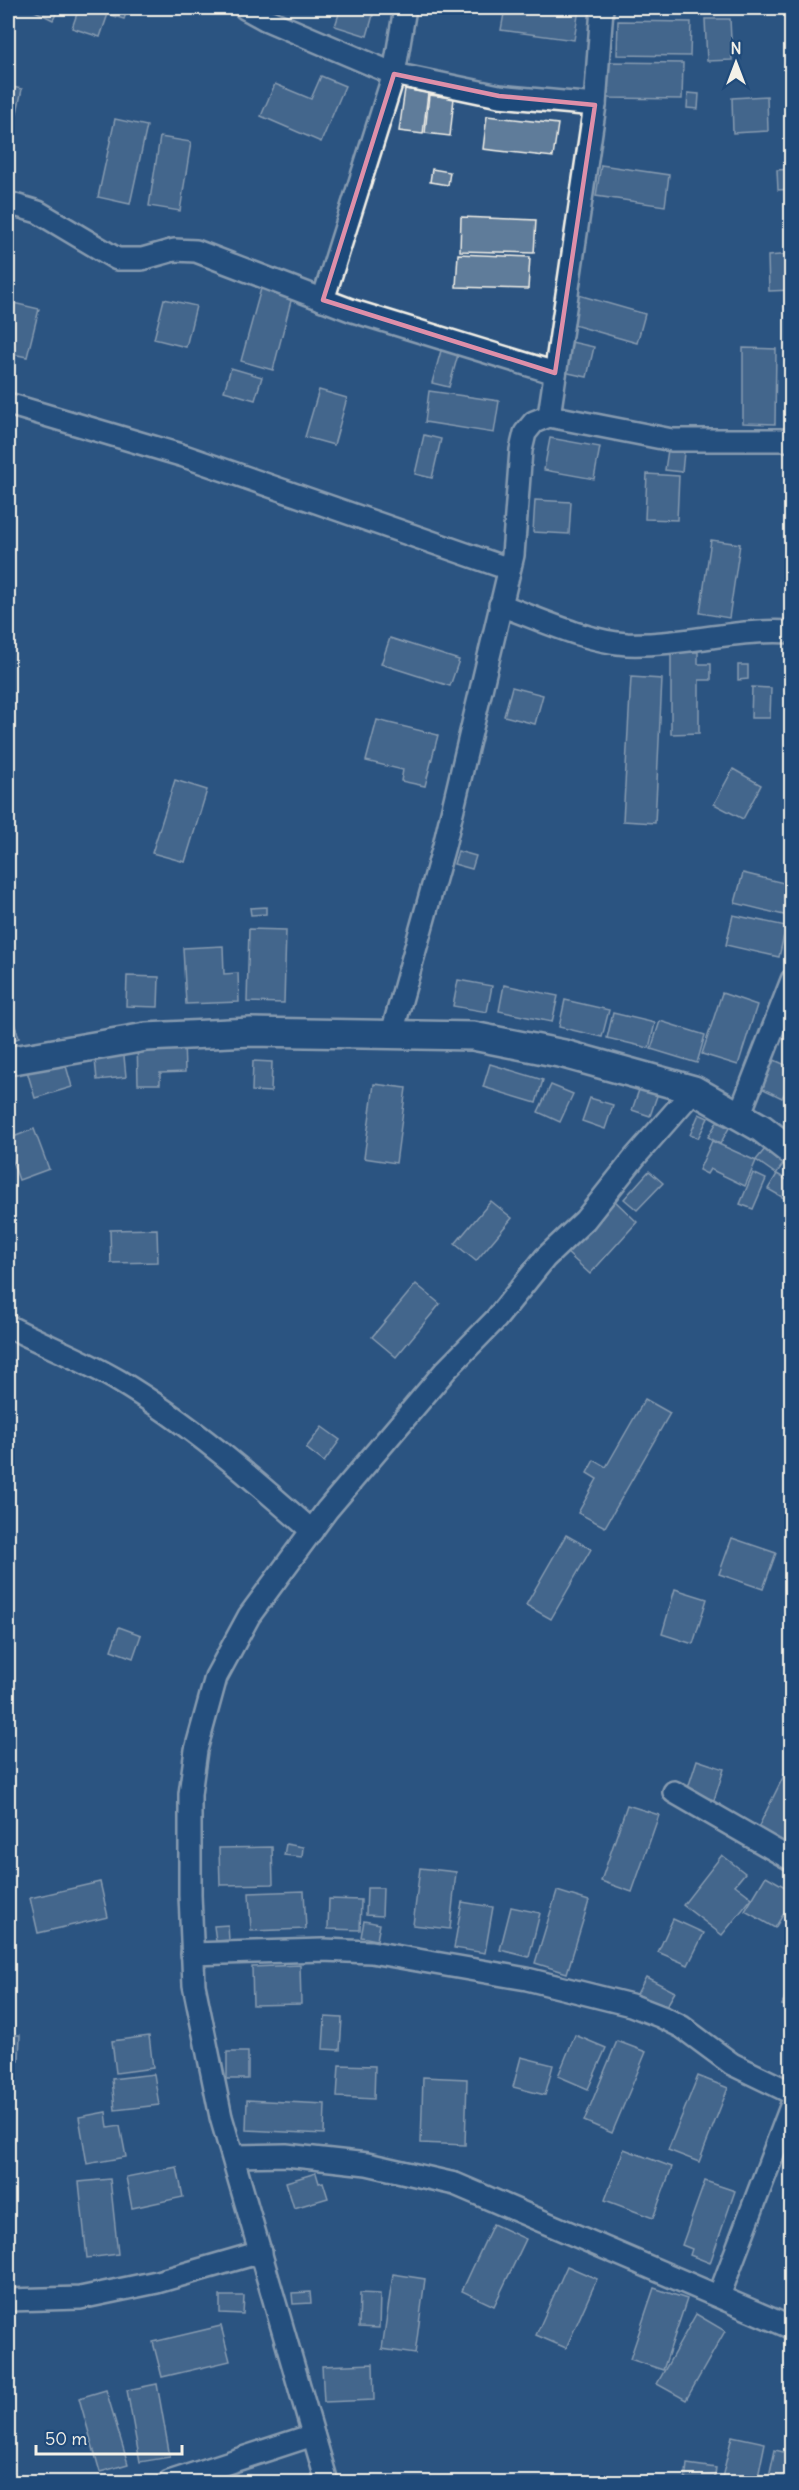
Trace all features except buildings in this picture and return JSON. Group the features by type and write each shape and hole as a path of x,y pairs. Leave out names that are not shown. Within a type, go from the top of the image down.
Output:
{"street":[{"path":"245,8 394,74 499,96 595,105"},
{"path":"323,300 394,74 405,8"},
{"path":"549,416 595,105 602,8"},
{"path":"8,203 38,212 117,259 142,259 174,250 196,252 323,300 555,373"},
{"path":"8,404 184,456 509,569"},
{"path":"392,1033 444,846 509,569 520,450 525,433 534,422 549,416 672,440 792,440"},
{"path":"500,605 585,635 626,644 686,641 772,631 792,632"},
{"path":"739,1116 792,980"},
{"path":"8,1061 146,1037 251,1032 473,1036 512,1043 694,1090 761,1128 792,1152"},
{"path":"327,2482 221,2117 194,1985 190,1794 196,1750 216,1677 249,1616 312,1531 445,1371 495,1319 545,1258 585,1220 635,1157 694,1090"},
{"path":"8,1326 118,1380 153,1403 215,1448 312,1531"},
{"path":"674,1792 792,1860"},
{"path":"192,1954 323,1950 371,1952 527,1979 631,2005 662,2017 682,2027 732,2064 792,2093"},
{"path":"719,2296 792,2104"},
{"path":"234,2156 286,2155 367,2163 455,2184 792,2328"},
{"path":"8,2300 80,2298 157,2282 261,2252"},
{"path":"169,2482 313,2435"}],"highlighted area":[{"path":"394,74 499,96 595,105 555,373 323,300"}]}
